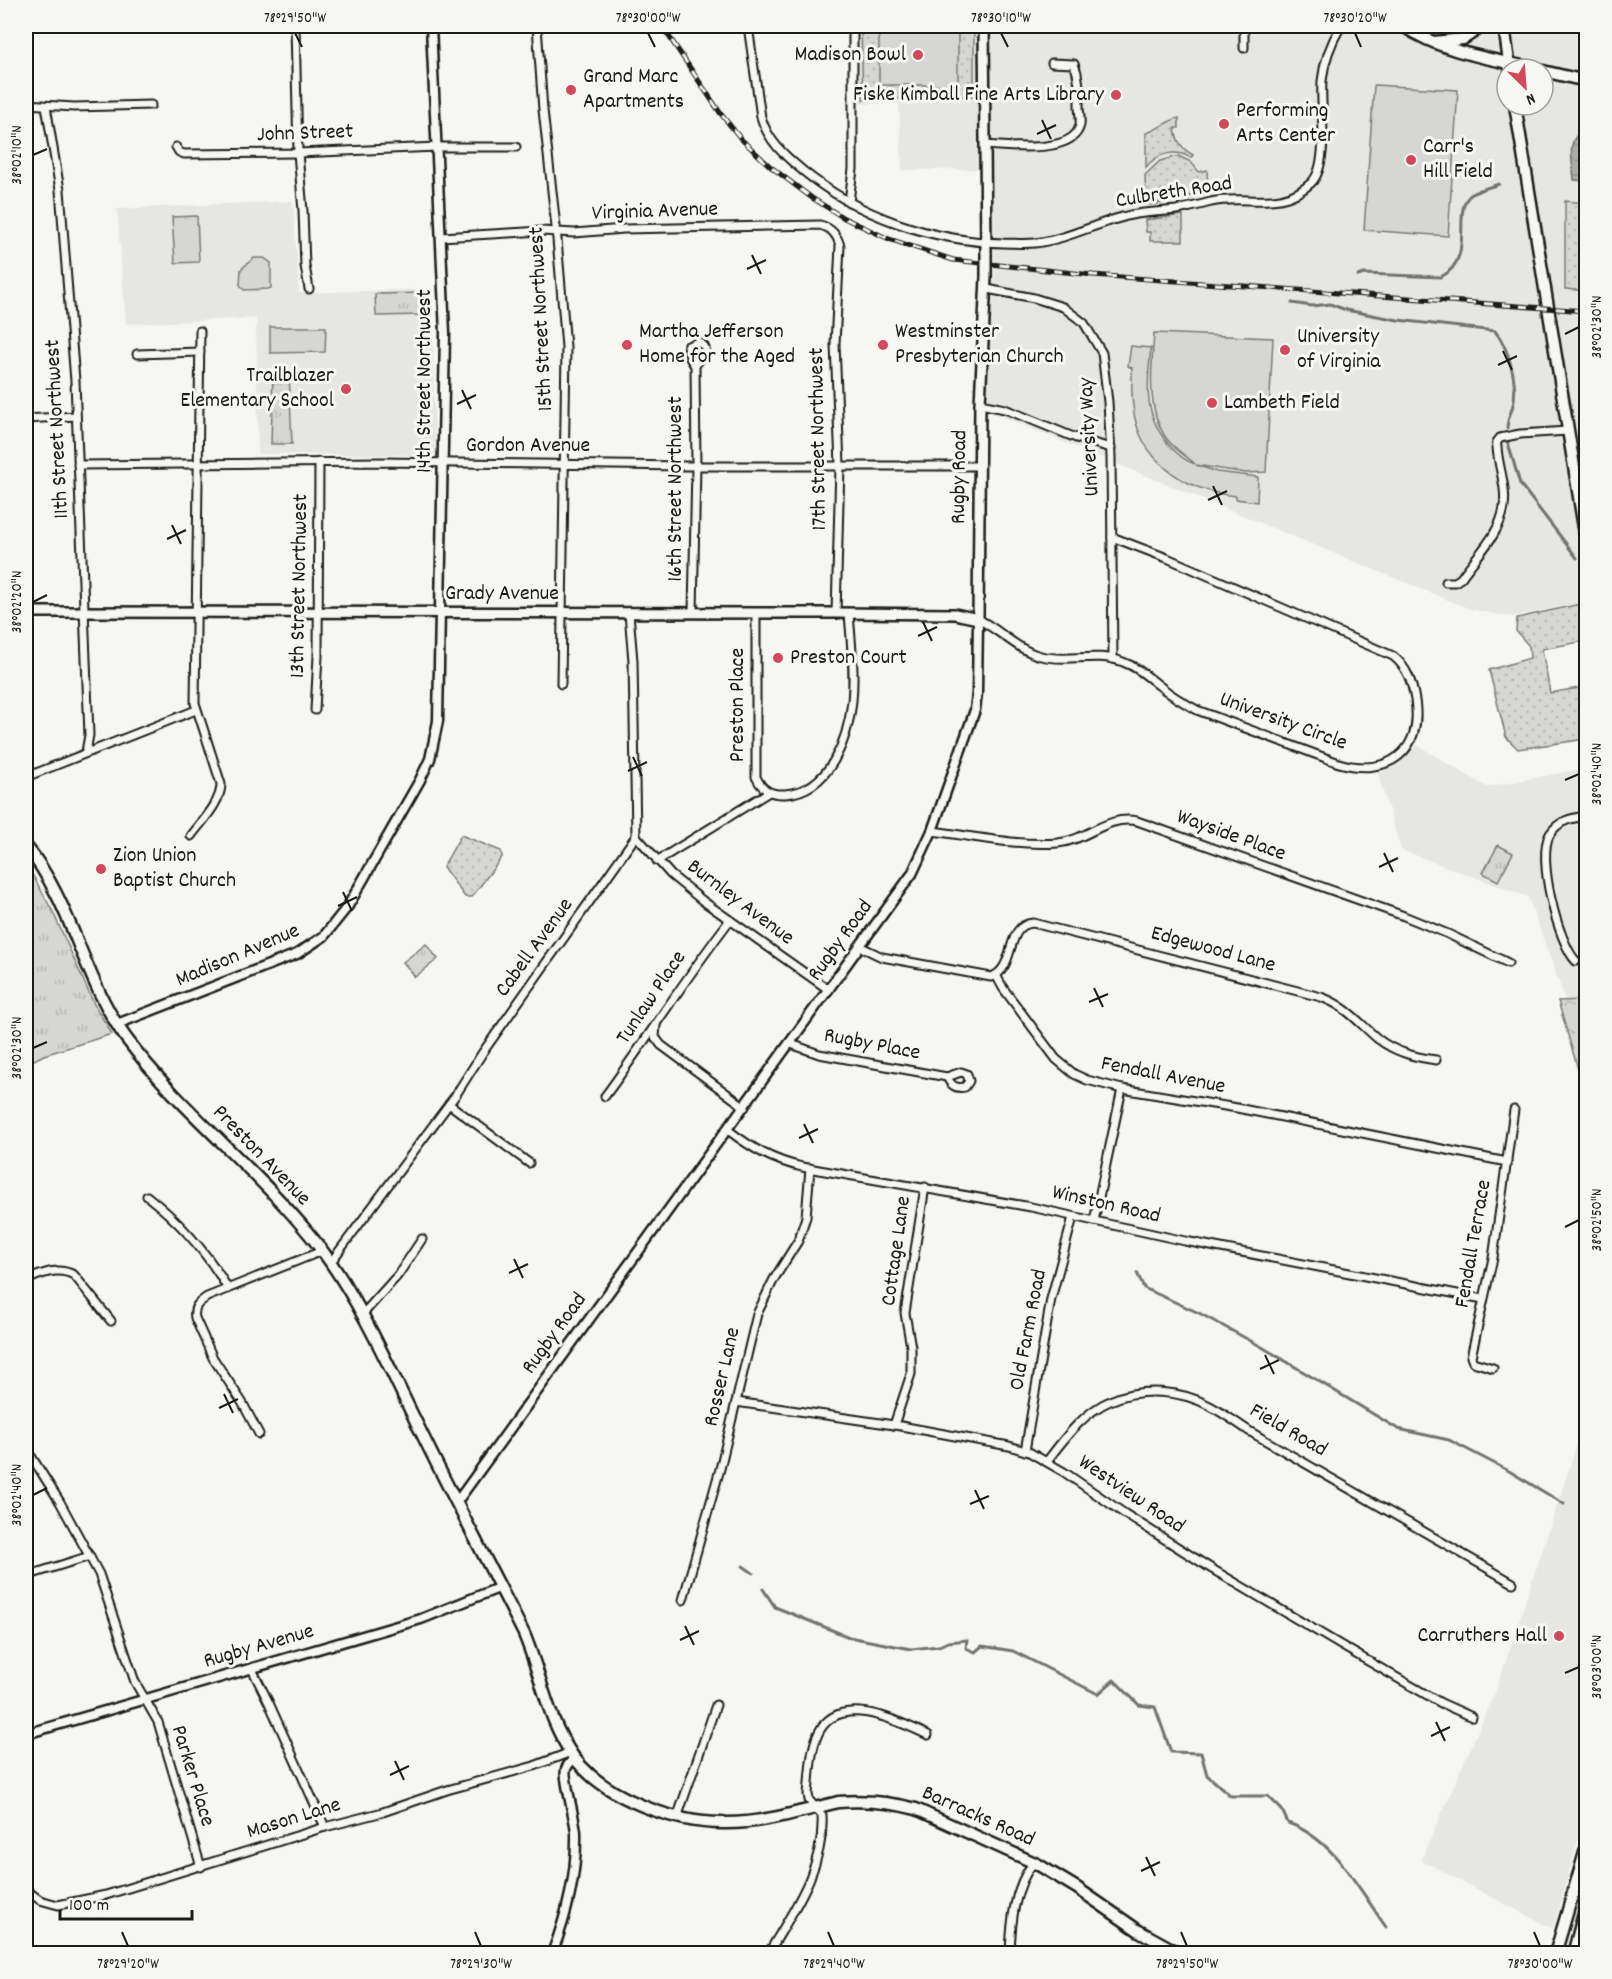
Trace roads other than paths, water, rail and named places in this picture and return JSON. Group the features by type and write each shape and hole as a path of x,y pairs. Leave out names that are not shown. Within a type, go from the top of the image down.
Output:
{"main road":[{"name":"Rugby Road","path":"978,619 980,404 987,289 984,26"},
{"path":"1403,26 1432,43 1495,62"},
{"path":"1432,43 1463,39 1483,26"},
{"path":"1504,26 1509,57"},
{"path":"1555,74 1587,81"},
{"path":"1517,117 1587,540"},
{"name":"Grady Avenue","path":"26,612 849,613 955,614 978,619"},
{"name":"Preston Avenue","path":"26,846 58,898 96,987 127,1039 187,1107 303,1227 331,1262 362,1315 456,1503"},
{"path":"456,1503 524,1634 555,1725 572,1755"},
{"name":"Barracks Road","path":"572,1755 603,1785 631,1801 677,1818 708,1823 760,1819 854,1800 906,1806 934,1816 1034,1862 1077,1888 1131,1926 1181,1953"},
{"path":"1555,1953 1587,1849"},
{"path":"1573,1953 1587,1906"}],"street":[{"path":"295,26 298,153 305,266 309,289"},
{"name":"14th Street Northwest","path":"431,26 445,333 438,720 435,737"},
{"name":"15th Street Northwest","path":"537,26 566,350 561,684"},
{"name":"Culbreth Road","path":"748,26 761,117 769,138 792,162 811,177 849,202 901,225 963,240 1033,243 1068,237 1131,215 1176,210 1219,200 1276,201 1292,197 1312,182 1320,164 1323,80 1333,38 1341,26"},
{"path":"849,202 853,175 853,26"},
{"path":"1244,26 1245,48"},
{"path":"985,145 1030,147 1062,144 1073,138 1080,126 1079,76 1074,64 1052,63"},
{"path":"26,105 151,105"},
{"name":"11th Street Northwest","path":"46,106 60,198 69,292 88,735 86,752"},
{"name":"John Street","path":"176,147 184,154 516,147"},
{"name":"Virginia Avenue","path":"441,237 556,231 574,233 624,229 820,225 836,235 840,246 839,264"},
{"name":"17th Street Northwest","path":"836,613 840,465 834,372 839,264"},
{"name":"University Way","path":"987,289 1048,301 1063,307 1084,323 1102,353 1111,448 1113,659"},
{"path":"191,836 214,805 221,791 221,784 196,710 195,613 200,331"},
{"path":"137,354 200,352"},
{"name":"16th Street Northwest","path":"693,613 696,466 695,366"},
{"path":"980,404 1005,409 1076,438 1111,448"},
{"path":"26,419 76,416"},
{"path":"1446,582 1461,579 1491,538 1500,521 1504,500 1502,470 1496,446 1500,438 1520,434 1568,431"},
{"name":"Gordon Avenue","path":"78,465 319,462 979,466"},
{"name":"13th Street Northwest","path":"315,710 318,656 319,462"},
{"name":"University Circle","path":"978,619 1021,647 1043,656 1054,658 1093,656 1113,659 1136,668 1197,710 1346,765 1369,767 1394,759 1408,746 1416,729 1416,708 1410,677 1406,669 1393,656 1167,558 1112,537"},
{"path":"629,613 633,661 636,836"},
{"name":"Preston Place","path":"756,613 756,773 759,783 769,792"},
{"path":"657,861 769,792 774,794 796,792 816,783 830,769 846,731 852,699 849,613"},
{"name":"Rugby Road","path":"456,1503 791,1044 912,874 932,831 975,710 978,619"},
{"path":"26,777 196,710"},
{"name":"Madison Avenue","path":"117,1024 297,954 324,936 348,906 415,790 429,759 435,737"},
{"path":"1576,961 1566,948 1557,919 1548,884 1544,849 1551,832 1557,826 1571,818 1587,816"},
{"name":"Wayside Place","path":"932,831 1016,841 1059,843 1084,835 1111,822 1128,819 1137,821 1404,916 1508,963"},
{"name":"Burnley Avenue","path":"636,836 657,861 698,896 830,990"},
{"name":"Cabell Avenue","path":"331,1262 448,1104 636,836"},
{"name":"Tunlaw Place","path":"605,1096 692,970 730,920"},
{"name":"Edgewood Lane","path":"996,975 1004,968 1018,930 1028,923 1033,923 1322,997 1346,1008 1388,1046 1408,1055 1436,1060"},
{"path":"861,947 882,957 986,977 996,975"},
{"name":"Fendall Avenue","path":"996,975 1003,988 1056,1059 1064,1067 1087,1080 1122,1089 1288,1118 1507,1162"},
{"path":"656,1025 656,1036 661,1046 745,1107"},
{"name":"Rugby Place","path":"791,1044 819,1054 947,1077"},
{"path":"1094,1221 1122,1089"},
{"path":"448,1104 529,1163"},
{"name":"Fendall Terrace","path":"1493,1368 1473,1362 1471,1356 1493,1258 1514,1110"},
{"name":"Winston Road","path":"728,1130 762,1154 779,1162 925,1188 1483,1299"},
{"name":"Rosser Lane","path":"683,1600 720,1469 757,1314 801,1232 809,1201 810,1168"},
{"name":"Cottage Lane","path":"894,1425 911,1374 911,1347 905,1313 925,1188"},
{"path":"147,1196 192,1236 228,1289"},
{"name":"Old Farm Road","path":"1025,1451 1051,1299 1074,1217"},
{"path":"362,1315 398,1275 422,1239"},
{"path":"259,1434 252,1418 218,1368 206,1344 195,1318 196,1305 207,1297 322,1251"},
{"path":"26,1280 53,1271 68,1271 74,1275 111,1321"},
{"name":"Field Road","path":"1047,1461 1079,1424 1109,1401 1143,1393 1175,1394 1191,1398 1209,1405 1249,1431 1513,1583"},
{"name":"Westview Road","path":"736,1402 894,1425 1025,1451 1047,1461 1212,1569 1441,1703 1472,1717"},
{"name":"Parker Place","path":"26,1448 90,1556 108,1596 135,1682 158,1722 201,1867"},
{"path":"26,1576 90,1556"},
{"name":"Rugby Avenue","path":"26,1734 421,1619 501,1587"},
{"path":"252,1669 325,1827"},
{"path":"677,1818 716,1705"},
{"path":"768,1953 798,1902 818,1855 823,1828 822,1815 809,1800 808,1794 815,1742 822,1727 832,1718 849,1712 873,1714 903,1723 928,1735"},
{"path":"552,1953 568,1906 575,1868 574,1814 566,1779 566,1769 572,1755"},
{"name":"Mason Lane","path":"26,1890 40,1900 67,1904 201,1867 325,1827 383,1812 557,1757 572,1755"},
{"path":"1010,1953 1013,1914 1027,1870 1034,1862"}],"water":[{"path":"1586,130 1586,181 1574,180 1572,144 1579,133"}],"waterway":[{"path":"1358,276 1364,274 1441,277 1452,268 1458,258 1466,201 1475,192 1499,184"},
{"path":"1292,303 1312,306 1330,304 1346,310 1398,320 1495,331 1508,354 1513,373 1515,392 1507,428"},
{"path":"1508,443 1520,484 1577,558"},
{"path":"1137,1273 1144,1288 1199,1313 1262,1347 1398,1429 1449,1440 1509,1471 1564,1504"},
{"path":"743,1566 753,1573"},
{"path":"763,1589 775,1607 849,1637 911,1649 967,1640 966,1648 975,1652 982,1646 1013,1651 1098,1694 1114,1680 1139,1705 1155,1707 1171,1752 1201,1753 1207,1775 1231,1796 1268,1796 1282,1810 1288,1823 1319,1841 1344,1867 1386,1927"}],"railway":[{"path":"662,26 721,114 741,139 771,167 812,198 844,218 889,239 953,260 1093,275 1586,311"}],"place":[{"name":"Madison Bowl","path":"918,55"},
{"name":"Grand Marc Apartments","path":"571,90"},
{"name":"Fiske Kimball Fine Arts Library","path":"1116,95"},
{"name":"Performing Arts Center","path":"1224,124"},
{"name":"Carr's Hill Field","path":"1411,160"},
{"name":"Martha Jefferson Home for the Aged","path":"627,345"},
{"name":"Westminster Presbyterian Church","path":"883,345"},
{"name":"University of Virginia","path":"1285,350"},
{"name":"Trailblazer Elementary School","path":"346,389"},
{"name":"Lambeth Field","path":"1212,403"},
{"name":"Preston Court","path":"778,658"},
{"name":"Zion Union Baptist Church","path":"101,869"},
{"name":"Carruthers Hall","path":"1559,1636"}]}
